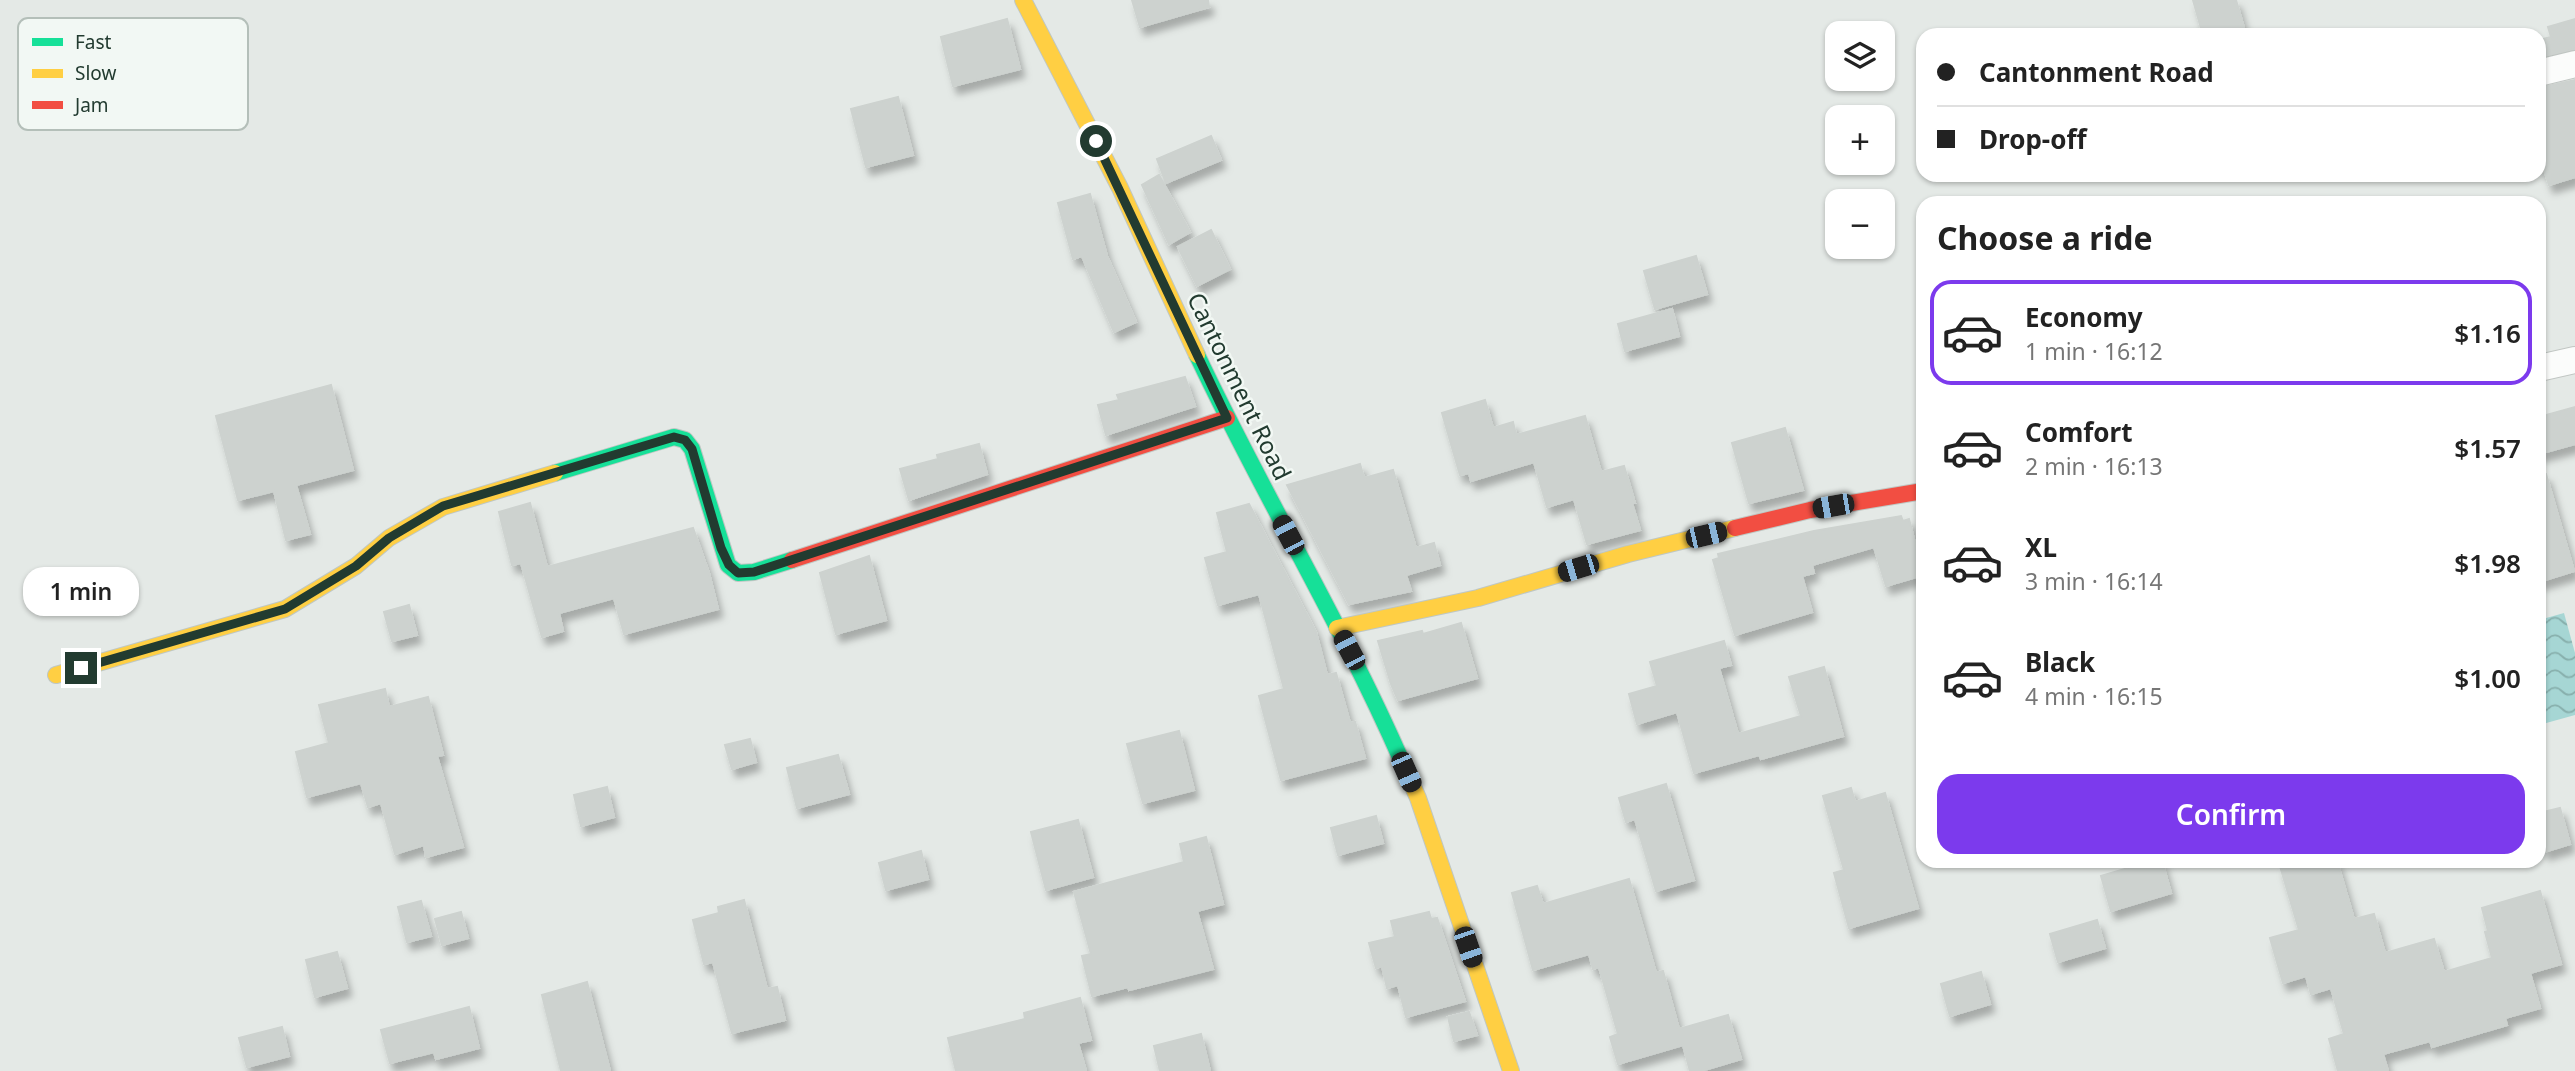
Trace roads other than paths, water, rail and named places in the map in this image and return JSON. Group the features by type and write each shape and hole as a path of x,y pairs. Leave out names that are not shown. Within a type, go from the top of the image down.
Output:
{"street":[{"name":"Cantonment Road","path":"1023,0 1120,188 1227,418 1373,695 1418,798 1511,1071"},
{"path":"2546,71 2575,64"},
{"path":"2546,366 2575,360"},
{"path":"55,675 285,609 356,566 389,538 443,506 674,437 685,440 692,449 721,548 729,565 738,573 767,568 1227,418"},
{"path":"1337,628 1478,598 1628,554 1810,510 1916,492"}],"water":[{"path":"2564,613 2575,653 2575,715 2546,723 2546,618"}]}
